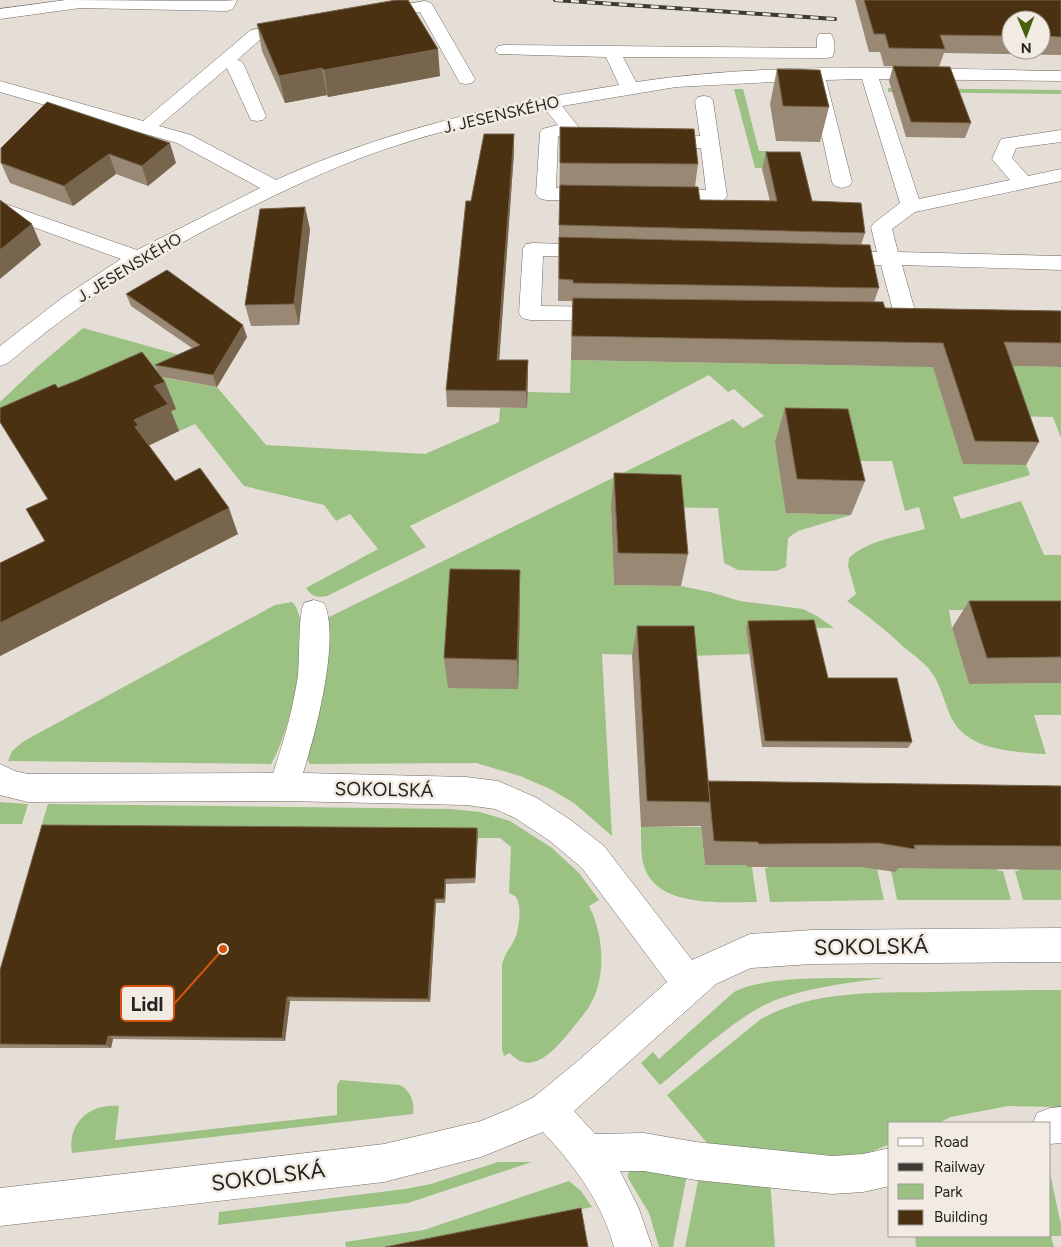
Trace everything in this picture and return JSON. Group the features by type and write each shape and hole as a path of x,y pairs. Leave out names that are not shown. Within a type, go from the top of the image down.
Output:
{"street":[{"path":"0,14 80,3 227,6 229,0"},
{"path":"360,17 425,6 466,79"},
{"path":"146,128 257,34 313,24"},
{"path":"504,50 826,53 825,38"},
{"path":"612,52 630,88"},
{"path":"224,62 235,65 257,116"},
{"path":"817,75 842,182"},
{"name":"J. JESENSKÉHO","path":"0,358 74,300 139,258 207,220 345,158 393,141 495,114 550,103 630,88 715,79 817,75 1061,76"},
{"path":"869,75 911,206"},
{"path":"0,86 184,139 275,188"},
{"path":"641,195 717,196 704,101"},
{"path":"550,103 580,140 620,141"},
{"path":"571,128 549,133 546,194 612,195"},
{"path":"1024,183 1002,159 1008,143 1061,136"},
{"path":"640,141 710,142"},
{"path":"955,318 897,318 890,259 882,227 911,206 1061,175"},
{"path":"0,208 139,258"},
{"path":"613,252 533,250 530,313 629,314"},
{"path":"811,257 1061,263"},
{"path":"284,787 298,743 308,696 316,635 314,611"},
{"name":"SOKOLSKÁ","path":"0,778 8,784 28,788 284,787 466,791 498,795 526,808 561,831 593,857 689,984"},
{"name":"SOKOLSKÁ","path":"0,1207 384,1163 481,1139 520,1124 547,1110 592,1073 704,972 721,962 750,951 768,948 912,945 1061,946"},
{"path":"547,1110 586,1153 610,1192 629,1229 633,1247"},
{"path":"586,1153 644,1152 696,1161 832,1175 863,1173 888,1167"}],"green space":[{"path":"888,88 1061,90 1061,94 888,92"},
{"path":"734,89 743,89 759,151 769,151 772,168 755,168"},
{"path":"83,328 180,355 166,378 217,387 266,445 425,454 499,422 500,408 526,408 527,392 570,393 571,360 881,366 881,363 1061,367 1061,438 1053,417 1009,416 1030,475 953,497 961,519 1021,501 1044,555 1061,555 1061,609 949,610 952,628 969,684 1061,683 1061,715 1034,715 1046,754 1009,751 984,745 963,733 951,717 937,682 929,669 885,630 847,601 856,594 848,566 849,558 865,547 875,543 925,529 919,507 905,511 892,461 840,461 786,513 851,515 798,531 788,538 786,567 776,571 738,570 724,563 718,508 611,507 614,585 681,586 740,601 803,609 834,628 746,627 750,654 687,656 602,654 612,836 574,803 550,789 520,776 476,763 310,764 308,761 309,750 327,618 733,419 743,428 764,416 734,389 728,392 709,375 593,436 410,526 426,547 327,596 317,597 306,588 378,549 350,514 336,521 324,505 244,486 195,424 179,431 165,413 0,413 0,402 37,367"},
{"path":"292,602 299,614 302,633 301,657 292,707 278,751 271,764 8,761 12,751 24,741 275,605"},
{"path":"0,802 28,804 22,824 0,824"},
{"path":"48,804 451,809 480,812 510,821 552,848 579,873 599,900 589,906 597,927 601,949 601,973 595,995 588,1009 578,1022 559,1044 544,1057 527,1063 518,1060 510,1053 504,1056 502,1049 502,965 516,936 519,911 516,897 509,893 511,847 500,838 478,838 477,833 40,830"},
{"path":"641,827 701,827 705,865 747,865 747,867 752,867 757,902 706,902 672,894 658,886 648,875 642,858"},
{"path":"768,866 873,867 877,869 884,900 770,902 765,868 768,868"},
{"path":"894,867 997,868 998,871 1003,871 1011,900 897,900 891,870"},
{"path":"1019,868 1061,870 1061,900 1023,900 1015,871 1019,871"},
{"path":"885,978 814,989 786,996 758,1008 729,1028 660,1085 641,1063 653,1052 659,1059 734,992 749,986 786,980"},
{"path":"1061,990 1061,1107 1008,1106 951,1117 940,1122 888,1122 888,1145 856,1158 712,1149 667,1095 761,1019 802,1003 823,998 866,993"},
{"path":"340,1080 400,1085 411,1098 413,1114 72,1153 71,1142 77,1124 83,1117 99,1108 119,1106 115,1140 337,1115 337,1085"},
{"path":"498,1162 532,1162 408,1203 218,1225 219,1212 405,1189 431,1184"},
{"path":"631,1169 687,1175 673,1247 659,1247 649,1213 628,1178"},
{"path":"699,1176 770,1180 775,1247 685,1247"},
{"path":"1051,1178 1061,1225 1061,1236 1051,1236"},
{"path":"569,1181 581,1191 592,1207 391,1247 346,1247 345,1242 424,1230"},
{"path":"1051,1236 1054,1247 916,1247 915,1237"}],"building":[{"path":"396,0 408,0 438,49 324,70 322,68 279,76 257,24"},
{"path":"864,0 1061,0 1061,37 1051,36 1051,10 1001,10 1001,36 940,35 945,49 889,48 885,34 874,34"},
{"path":"893,66 950,67 971,123 911,122"},
{"path":"777,69 820,70 829,107 783,106"},
{"path":"47,102 170,143 142,166 109,154 64,186 1,163 1,148"},
{"path":"560,127 694,129 698,164 560,163"},
{"path":"484,134 514,134 497,360 528,360 526,391 446,390 466,201 471,201"},
{"path":"766,152 800,152 812,201 861,203 865,233 559,225 560,185 698,187 700,200 777,201"},
{"path":"0,200 32,224 0,250"},
{"path":"305,207 294,304 245,305 260,209"},
{"path":"559,237 870,245 879,288 573,283 573,280 559,279"},
{"path":"167,270 243,325 213,375 155,365 200,345 126,294"},
{"path":"573,298 883,302 885,308 1061,311 1061,343 1004,342 1039,442 975,441 943,343 572,336"},
{"path":"142,352 165,382 154,386 168,404 134,420 138,425 135,427 175,481 200,468 229,508 0,623 0,563 45,541 26,509 48,499 0,422 0,408 55,384 58,388"},
{"path":"785,408 848,409 865,481 797,479"},
{"path":"614,473 681,475 688,554 618,553"},
{"path":"450,569 520,570 517,660 444,658"},
{"path":"969,601 1061,601 1061,657 987,658"},
{"path":"814,620 828,678 897,678 912,742 765,741 748,621"},
{"path":"637,626 694,626 710,802 647,801"},
{"path":"708,781 1061,786 1061,846 914,845 915,849 878,843 759,844 758,842 714,841"},
{"path":"42,825 477,828 475,878 445,879 444,899 435,899 428,999 287,997 282,1038 108,1036 106,1045 0,1044 0,970"},
{"path":"581,1208 588,1247 385,1247"}],"railway":[{"path":"555,0 835,19"}],"place":[{"name":"Lidl","path":"223,949"}]}
